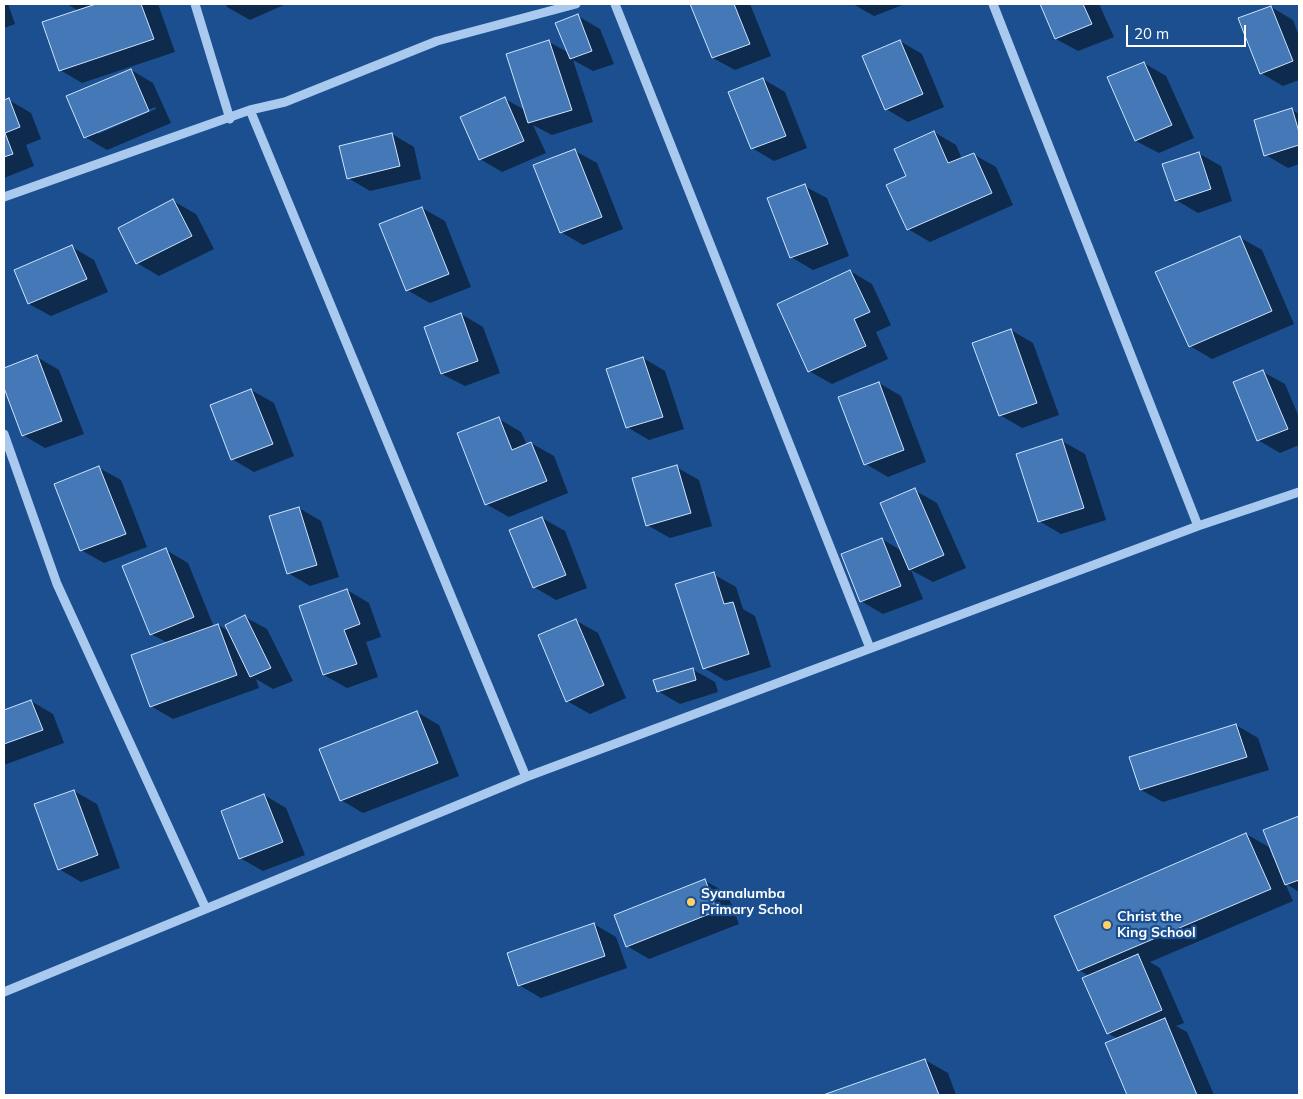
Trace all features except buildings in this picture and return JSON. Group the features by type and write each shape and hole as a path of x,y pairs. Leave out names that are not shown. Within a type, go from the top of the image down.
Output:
{"street":[{"path":"195,4 230,118"},
{"path":"4,197 250,110 285,102 437,41 576,4"},
{"path":"615,4 870,648"},
{"path":"993,4 1198,526"},
{"path":"250,110 526,777"},
{"path":"4,434 57,584 206,908"},
{"path":"4,992 526,777 1198,526 1299,492"}],"place":[{"name":"Syanalumba Primary School","path":"691,902"},
{"name":"Christ the King School","path":"1107,925"}]}
